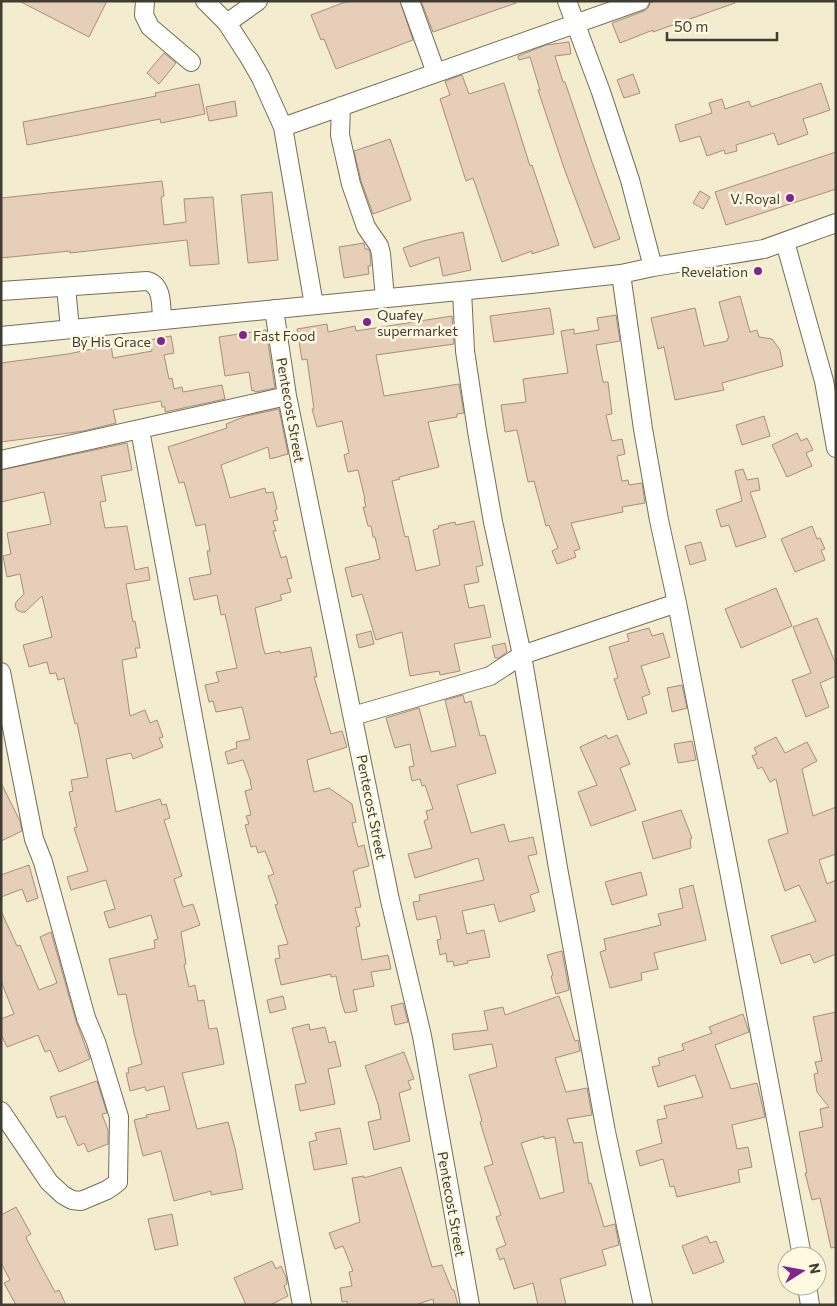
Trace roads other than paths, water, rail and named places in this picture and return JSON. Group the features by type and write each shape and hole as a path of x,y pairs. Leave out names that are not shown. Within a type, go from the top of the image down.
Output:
{"street":[{"path":"145,1 144,15 150,27 191,62"},
{"path":"205,1 227,23 261,78 283,127 314,304"},
{"path":"227,23 258,1"},
{"path":"410,1 436,73"},
{"path":"567,1 601,92 630,180 653,267"},
{"path":"283,127 640,1"},
{"path":"341,106 340,136 351,184 366,227 379,246 385,298"},
{"path":"1,336 621,274 764,249 836,223"},
{"path":"785,242 830,379 836,448"},
{"path":"621,274 643,429 659,520 677,603 800,1246"},
{"path":"1,291 147,281 157,287 162,320"},
{"path":"66,287 70,329"},
{"path":"462,291 465,351 493,522 522,655 606,1132 643,1305"},
{"name":"Pentecost Street","path":"274,309 287,396 390,900 422,1036 470,1305"},
{"path":"1,460 287,396"},
{"path":"140,430 302,1305"},
{"path":"353,716 490,676 522,655 677,603"},
{"path":"1,672 34,839 43,862 86,1018 96,1042 118,1117 118,1182 107,1190 81,1201 72,1200 63,1195 49,1182 1,1111"}],"place":[{"name":"V. Royal","path":"790,198"},
{"name":"Revelation","path":"758,271"},
{"name":"Quafey supermarket","path":"367,322"},
{"name":"Fast Food","path":"243,335"},
{"name":"By His Grace","path":"161,341"}]}
